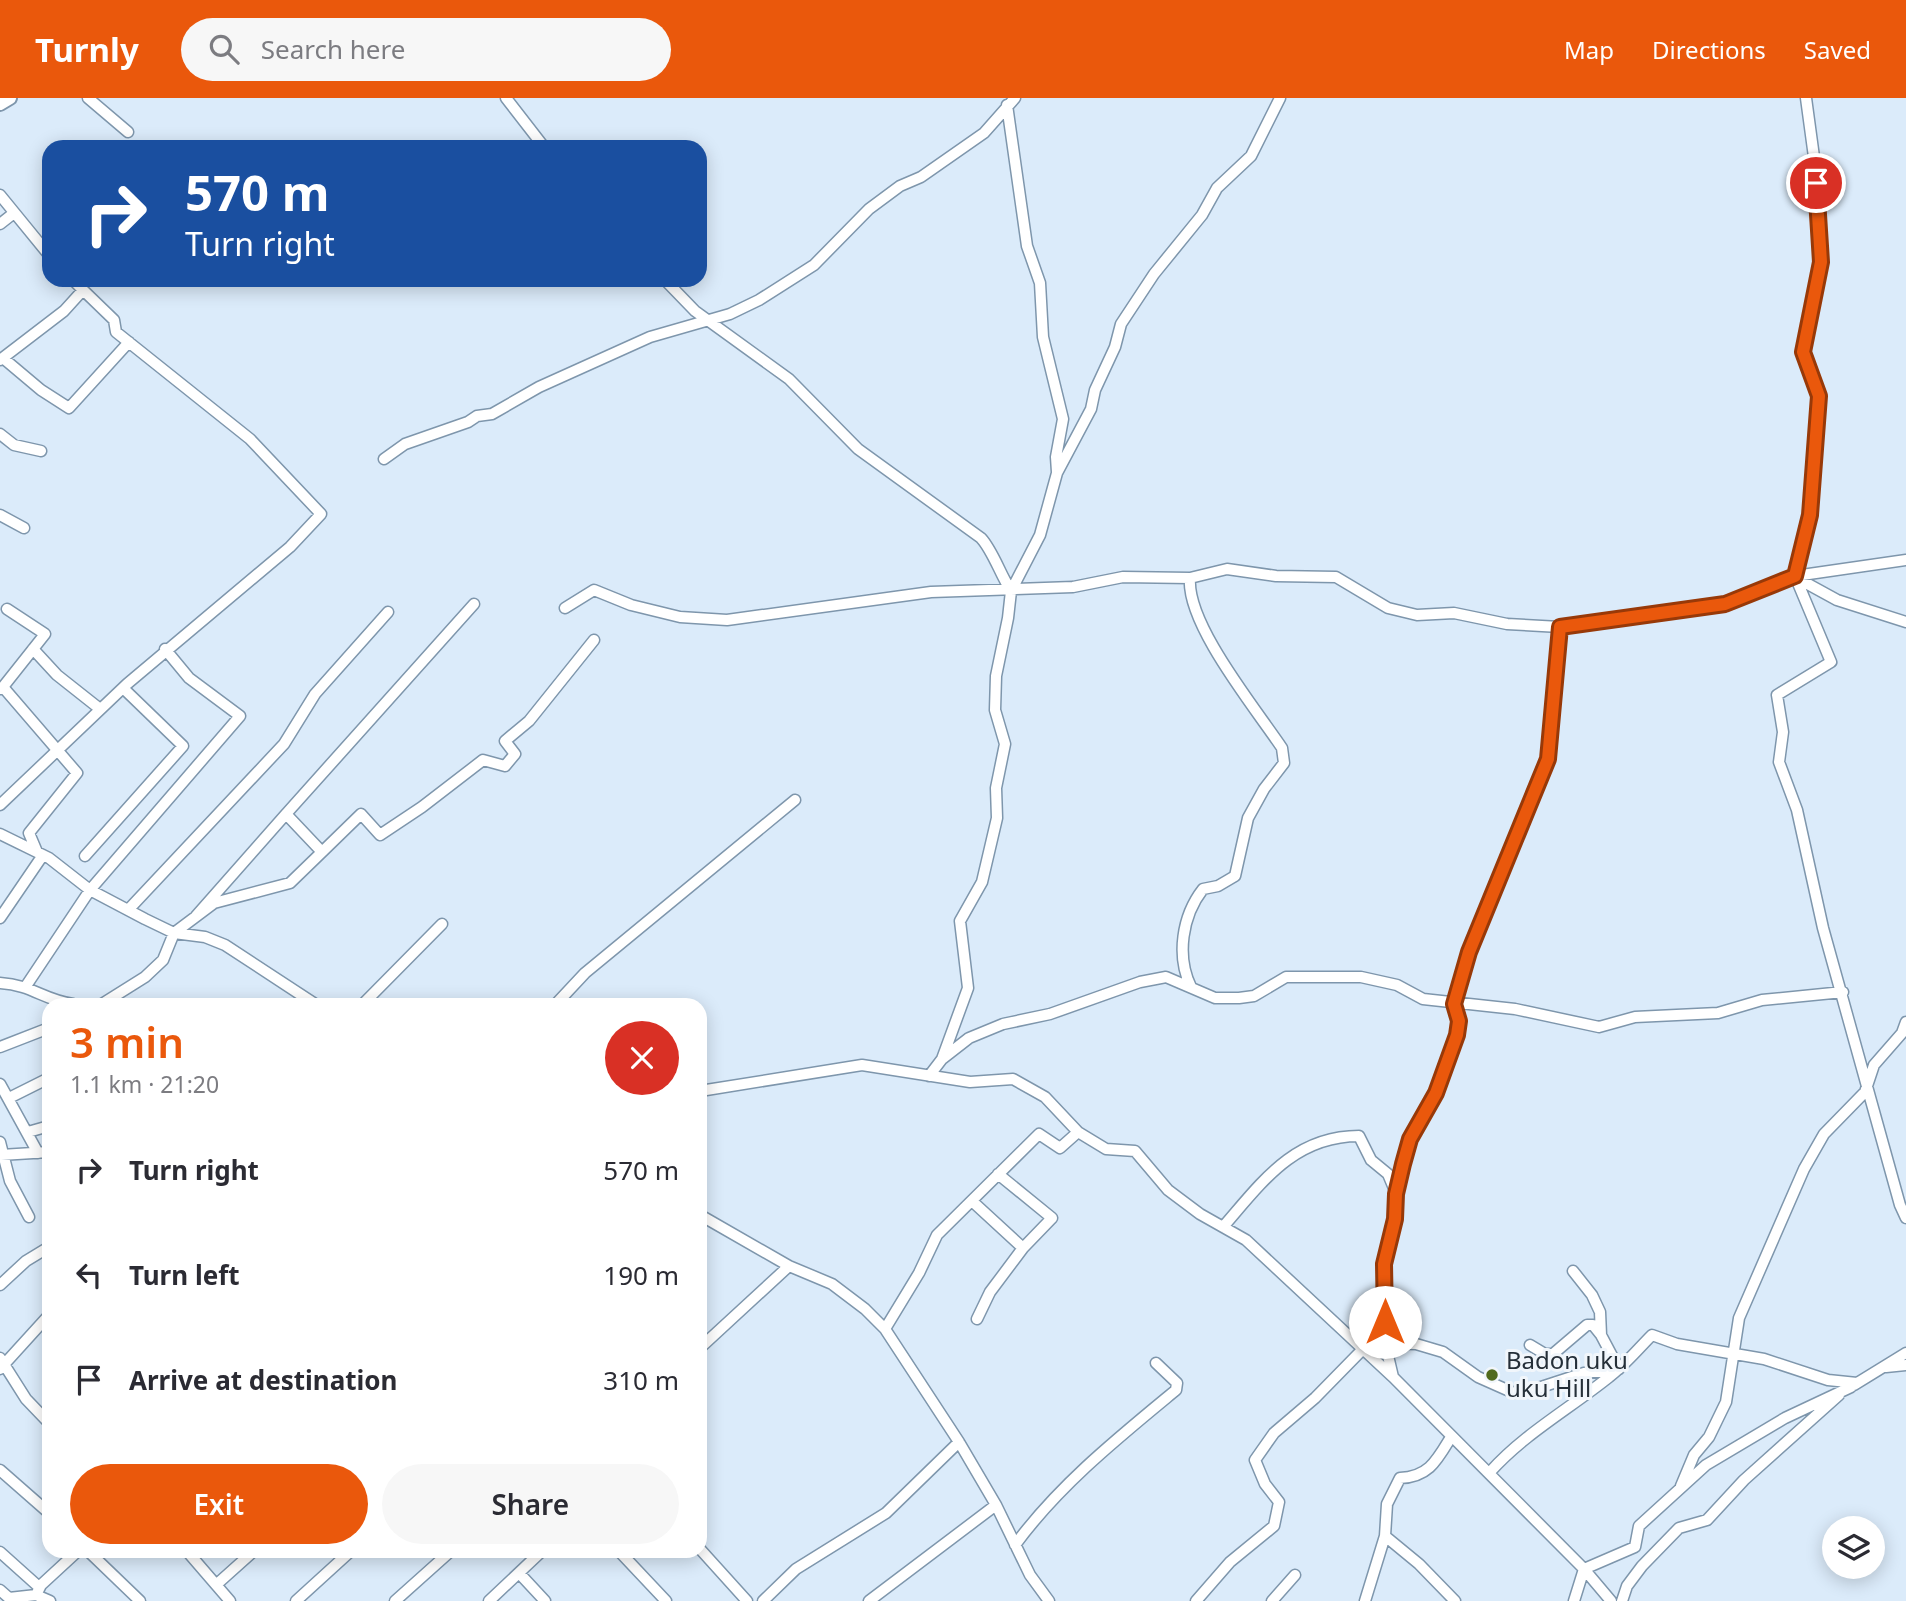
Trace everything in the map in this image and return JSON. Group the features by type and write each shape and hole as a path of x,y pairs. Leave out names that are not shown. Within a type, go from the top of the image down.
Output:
{"street":[{"path":"0,104 10,98"},
{"path":"88,98 128,132"},
{"path":"506,98 539,140"},
{"path":"384,460 405,444 477,416 492,414 539,387 650,337 710,320 759,300 814,265 869,209 984,133 1007,102 1015,98"},
{"path":"942,1059 968,988 960,921 982,882 996,818 996,788 1004,744 995,710 996,676 1011,591 1040,535 1057,472 1091,410 1095,390 1115,347 1121,324 1154,274 1202,215 1217,188 1251,156 1280,98"},
{"path":"1806,98 1814,157 1821,262 1803,352 1819,396 1810,515 1795,576 1831,662 1777,695 1783,732 1779,762 1797,810 1823,928 1906,1218"},
{"path":"1007,102 1027,246 1041,294 1046,356 1063,419 1056,457 1057,472"},
{"path":"0,195 42,247"},
{"path":"0,224 14,213"},
{"path":"0,805 165,649 290,547 321,514 250,439 116,332 114,320 80,287"},
{"path":"671,287 685,302 789,379 858,449 981,538 989,547 994,564 1011,591"},
{"path":"83,290 64,311 1,359 69,408 130,342"},
{"path":"0,434 14,445 41,451"},
{"path":"0,515 24,528"},
{"path":"565,608 594,590 631,605 680,617 727,620 897,599 931,592 1073,587 1123,578 1190,578 1227,569 1276,576 1336,577 1388,608 1417,615 1454,613 1507,624 1560,627 1725,604 1795,576 1906,560"},
{"path":"1795,576 1837,600 1906,622"},
{"path":"1190,578 1189,591 1211,643 1282,748 1284,763 1264,789 1248,818 1234,876 1218,886 1203,889 1192,903 1182,943 1184,972 1191,987"},
{"path":"196,916 474,604"},
{"path":"7,609 45,634 1,688 77,773 29,833 40,854"},
{"path":"129,909 284,744 315,694 388,612"},
{"path":"1393,1377 1385,1343 1384,1264 1395,1219 1396,1194 1410,1139 1436,1093 1457,1035 1459,1021 1454,1004 1489,898 1548,759 1560,627"},
{"path":"121,998 163,960 174,933 196,916 214,903 290,883 361,814 380,835 483,760 505,766 515,754 505,740 529,721 593,640"},
{"path":"33,649 57,675 100,709"},
{"path":"26,986 90,890 240,716 189,678 165,649"},
{"path":"85,856 183,746 122,688"},
{"path":"561,998 584,973 795,800"},
{"path":"286,814 322,852"},
{"path":"0,834 40,854 90,890 174,933 205,937 225,945 306,998"},
{"path":"0,918 40,854"},
{"path":"369,998 442,924"},
{"path":"929,1076 942,1059 969,1038 1003,1024 1050,1014 1140,982 1166,977 1214,998 1239,998 1254,996 1286,978 1360,977 1397,985 1423,999 1515,1009 1599,1027 1635,1017 1718,1013 1762,1000 1843,992"},
{"path":"0,983 26,986 47,998"},
{"path":"1680,1489 1694,1455 1709,1437 1726,1402 1732,1374 1732,1352 1747,1296 1759,1276 1804,1169 1824,1134 1865,1092 1874,1065 1902,1032 1906,1023"},
{"path":"0,1047 42,1031"},
{"path":"707,1090 862,1065 970,1082 1013,1079 1045,1097 1078,1132 1106,1149 1135,1151 1168,1190 1246,1240 1490,1472 1584,1569 1611,1601"},
{"path":"9,1098 42,1082"},
{"path":"0,1084 38,1153"},
{"path":"28,1132 42,1128"},
{"path":"884,1329 919,1273 937,1235 1039,1134 1060,1148 1078,1132"},
{"path":"1223,1227 1271,1171 1305,1147 1337,1136 1359,1136 1371,1160 1388,1174 1396,1194"},
{"path":"0,1142 10,1181 29,1217"},
{"path":"2,1155 42,1153"},
{"path":"977,1319 990,1292 1023,1248 1052,1218 998,1174"},
{"path":"973,1202 1023,1248"},
{"path":"707,1219 789,1266 832,1284 865,1309 884,1329 959,1442 996,1505 1044,1598"},
{"path":"0,1285 26,1261 42,1251"},
{"path":"707,1342 789,1266"},
{"path":"1573,1272 1596,1303 1602,1324 1601,1335"},
{"path":"42,1322 1,1364 26,1399 42,1416"},
{"path":"1530,1345 1545,1354 1553,1354 1587,1325 1593,1325 1619,1369"},
{"path":"1490,1472 1534,1432 1619,1369 1652,1335 1677,1344 1732,1352 1854,1385"},
{"path":"1196,1601 1230,1562 1274,1527 1279,1503 1265,1485 1255,1460 1275,1433 1315,1398 1363,1349 1385,1343 1416,1344 1443,1352 1478,1377 1514,1392 1532,1390 1584,1373 1619,1369"},
{"path":"1574,1601 1584,1569 1635,1547 1639,1526 1706,1465 1785,1418 1854,1385 1906,1353"},
{"path":"1015,1545 1036,1516 1075,1478 1176,1390 1177,1383 1156,1363"},
{"path":"1879,1369 1906,1365"},
{"path":"1622,1601 1627,1586 1642,1566 1679,1528 1707,1520 1764,1461 1854,1385"},
{"path":"1365,1601 1385,1536 1387,1504 1399,1478 1414,1478 1432,1468 1451,1437"},
{"path":"763,1601 796,1569 886,1513 959,1442"},
{"path":"0,1470 42,1507"},
{"path":"869,1601 996,1505"},
{"path":"1385,1536 1419,1564 1455,1601"},
{"path":"0,1552 50,1601"},
{"path":"707,1557 747,1601"},
{"path":"0,1590 9,1598 38,1591 71,1558"},
{"path":"95,1558 140,1601"},
{"path":"193,1558 230,1601"},
{"path":"217,1584 246,1558"},
{"path":"296,1601 343,1558"},
{"path":"401,1600 444,1558"},
{"path":"489,1601 535,1558"},
{"path":"626,1558 666,1601"},
{"path":"519,1573 545,1601"},
{"path":"1272,1601 1295,1575"}],"place":[{"name":"Badon uku uku Hill","path":"1492,1375"}],"route":[{"path":"1385,1322 1384,1264 1395,1219 1396,1194 1403,1164 1410,1139 1436,1093 1457,1035 1459,1021 1454,1004 1469,952 1532,790 1548,759 1560,627 1725,604 1795,576 1810,515 1819,396 1803,352 1821,262 1816,183"}]}
